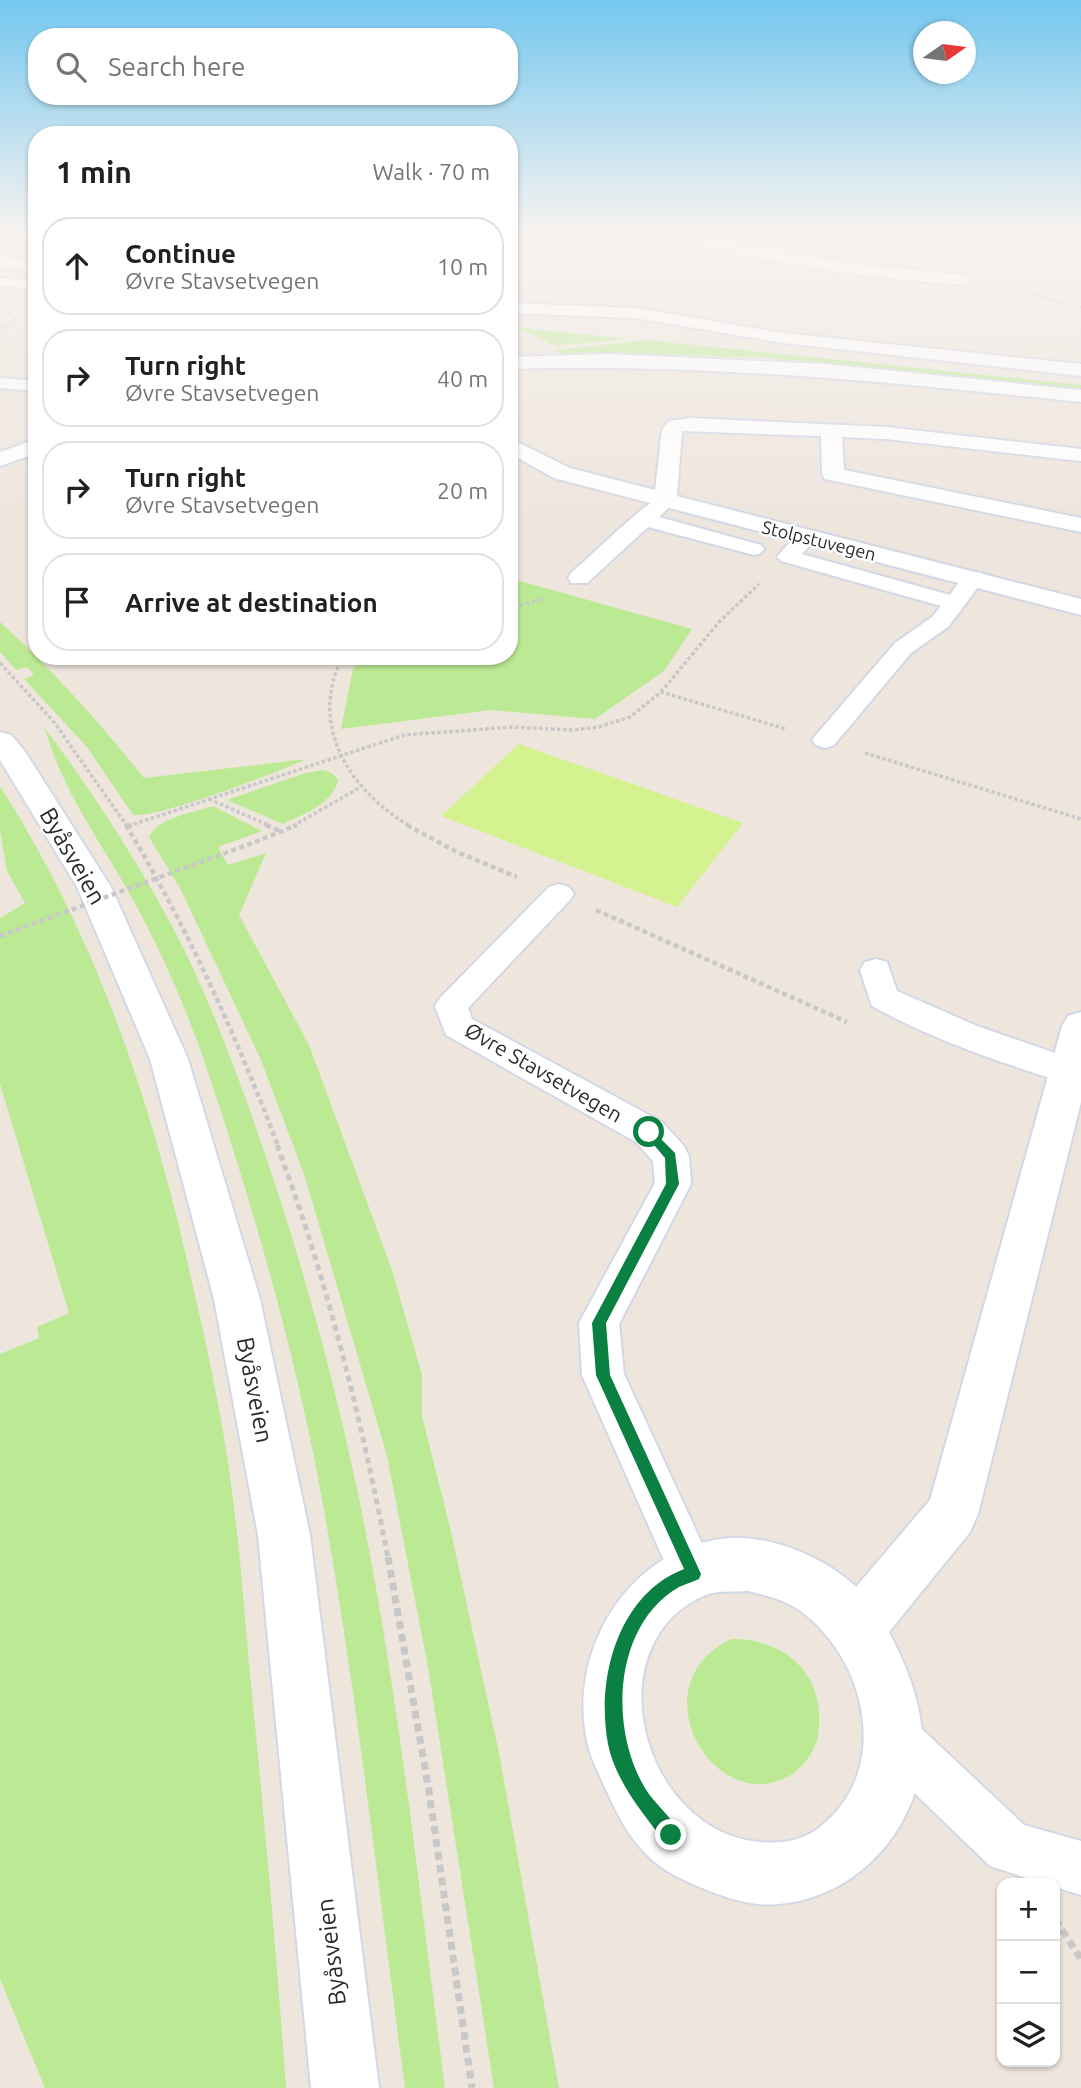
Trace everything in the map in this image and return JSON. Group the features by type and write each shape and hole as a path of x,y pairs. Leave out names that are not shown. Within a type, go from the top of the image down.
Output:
{"street":[{"path":"744,331 783,338 1081,370"},
{"path":"518,363 609,360 825,370 1081,396"},
{"path":"665,501 672,430 676,425 831,429 1081,455"},
{"path":"831,429 833,474 1081,524"},
{"path":"0,450 28,445"},
{"path":"0,460 28,448"},
{"name":"Stolpstuvegen","path":"518,449 562,473 1081,607"},
{"path":"520,475 546,466"},
{"name":"Byåsveien","path":"0,741 13,756 94,887 164,1047 237,1299 284,1535 345,2088"},
{"path":"856,1629 952,1514 1081,1026"},
{"path":"748,1564 788,1574 825,1596 856,1629 879,1668 892,1711 892,1758 880,1805 851,1843 810,1869 763,1876 716,1864 671,1835 639,1794 617,1745 613,1695 621,1648 642,1610 673,1581 694,1574 709,1567 748,1564"}],"lane":[{"path":"0,383 28,385"},
{"path":"579,578 665,501"},
{"path":"643,519 754,549"},
{"path":"808,537 788,557 956,603"},
{"path":"825,740 903,648 940,622 974,578"},
{"name":"Øvre Stavsetvegen","path":"559,894 451,1006 458,1026 649,1132 671,1156 673,1184 599,1323 603,1375 694,1574"},
{"path":"876,970 883,998 911,1013 1069,1071"},
{"path":"891,1735 1009,1847 1081,1868"}],"path":[{"path":"128,826 404,735 512,727 572,730 599,727 630,717 661,692 720,621 788,557"},
{"path":"338,665 331,680 331,736 338,756 359,788 392,814 443,846 559,894 854,1026"},
{"path":"661,692 1081,819"},
{"path":"0,936 281,832 306,821 359,788"},
{"path":"209,799 281,832"},
{"path":"1060,1926 1081,1959"}],"green space":[{"path":"524,331 556,331 626,339 555,346"},
{"path":"647,340 1081,385 1081,389 771,358 644,354 559,355 557,350"},
{"path":"518,581 692,629 664,671 595,719 491,710 341,729 356,665 518,665"},
{"path":"0,622 28,649 28,665 45,665 144,778 307,759 192,802 133,815 87,747 24,679 34,675 27,667 16,670 0,652"},
{"path":"45,728 129,851 186,954 211,1009 243,1092 303,1274 338,1404 357,1489 384,1637 407,1787 445,2088 405,2088 354,1699 330,1544 295,1369 256,1224 211,1081 179,995 139,911 62,775"},
{"path":"519,744 743,823 677,907 441,816"},
{"path":"323,770 332,773 338,780 330,796 308,812 283,824 227,800 305,773"},
{"path":"0,786 68,907 120,1032 162,1160 201,1321 222,1427 239,1546 286,2088 45,2088 0,1979 0,1354 39,1338 37,1327 69,1313 0,1084 0,918 25,903 7,871 0,831"},
{"path":"213,806 262,831 218,847 228,865 266,853 239,915 309,1045 392,1270 422,1375 422,1416 450,1527 499,1753 559,2088 494,2088 428,1667 387,1456 304,1174 261,1060 181,890 149,837 168,820"},
{"path":"731,1639 750,1640 783,1652 797,1662 815,1691 819,1708 816,1742 805,1762 789,1776 761,1784 735,1779 713,1763 696,1740 688,1714 689,1686 703,1660"}],"route":[{"path":"649,1132 671,1156 673,1184 599,1323 603,1375 694,1574 673,1581 642,1610 621,1648 613,1695 617,1745 639,1794 671,1835"}]}
